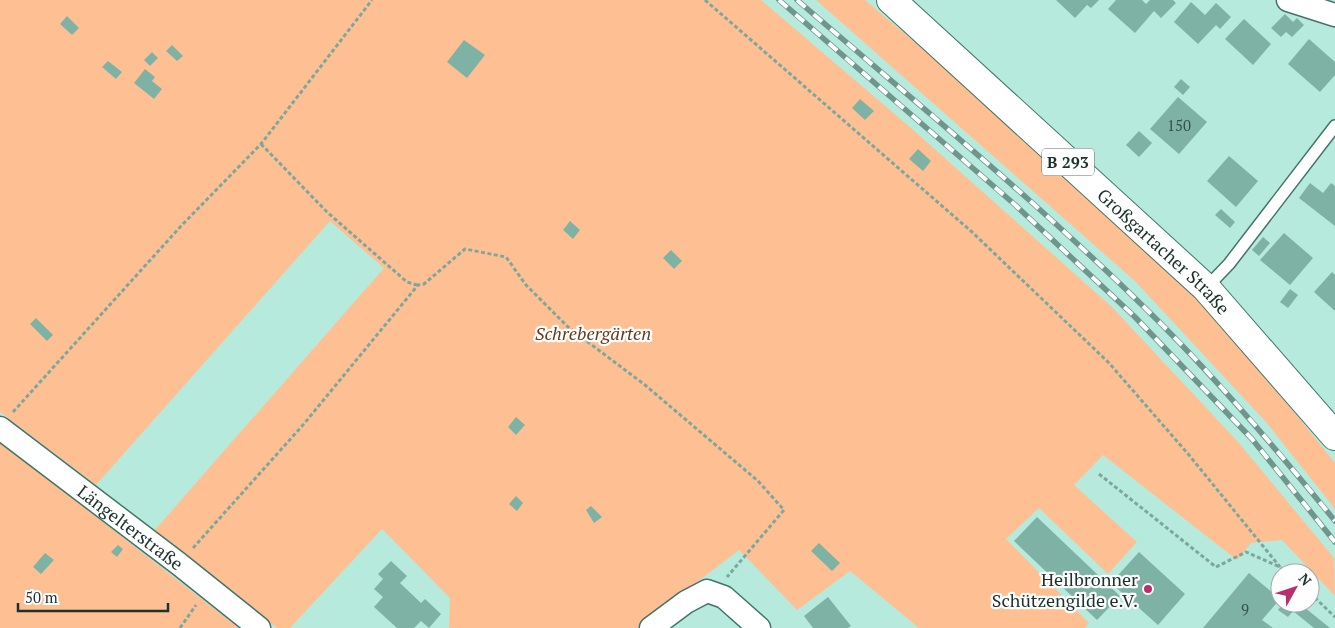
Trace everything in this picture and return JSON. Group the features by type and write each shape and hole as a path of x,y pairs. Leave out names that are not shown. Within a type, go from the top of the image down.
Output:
{"main road":[{"name":"Großgartacher Straße","path":"891,0 1206,288 1335,436"}],"street":[{"path":"1288,0 1335,15"},
{"name":"Längelterstraße","path":"3,424 259,628"},
{"path":"651,628 686,602 707,591 724,597 759,628"}],"lane":[{"path":"1206,288 1229,264 1335,126"}],"path":[{"path":"3,424 181,226 261,144 372,0"},
{"path":"705,0 972,232 1109,363 1189,455 1277,563"},
{"path":"261,144 327,212 407,282 418,285 424,284 465,249 506,258 526,285 568,328 645,385 758,481 784,510 732,569 717,594"},
{"path":"179,564 303,425 418,285"},
{"path":"1099,474 1216,567 1246,552 1271,563"},
{"path":"180,628 208,588"},
{"path":"1320,603 1335,617"}],"green space":[{"name":"Schrebergärten","path":"0,0 761,0 911,128 1112,307 1239,443 1334,558 1335,596 1320,580 1320,563 1304,563 1282,540 1251,543 1237,560 1103,455 1074,485 1137,542 1108,574 1039,508 1006,539 1089,623 1085,628 919,628 850,571 797,610 739,550 637,628 449,628 450,598 382,529 290,628 277,628 179,556 154,531 384,268 330,221 96,485 0,412"},
{"path":"816,0 865,0 1090,190 1215,313 1335,463 1335,509 1266,422 1135,281"},
{"path":"0,442 239,628 0,628"}],"building":[{"path":"1056,0 1099,0 1091,8 1087,5 1075,18"},
{"path":"1116,0 1142,0 1146,4 1150,0 1173,0 1176,3 1161,18 1154,11 1135,33 1108,9"},
{"path":"1191,2 1205,15 1216,3 1231,17 1220,29 1216,25 1198,44 1174,22"},
{"path":"1285,14 1293,22 1297,18 1304,25 1292,37 1286,32 1281,37 1271,28"},
{"path":"67,16 79,28 72,35 60,24"},
{"path":"1244,19 1271,44 1253,65 1225,39"},
{"path":"1309,39 1335,62 1335,75 1320,92 1288,64"},
{"path":"464,40 485,55 467,78 447,62"},
{"path":"172,45 183,56 177,61 166,51"},
{"path":"152,52 158,58 150,66 144,60"},
{"path":"108,61 122,72 116,79 102,67"},
{"path":"145,69 155,77 152,81 162,89 154,99 134,83"},
{"path":"1181,79 1190,87 1183,95 1174,87"},
{"path":"1178,97 1207,122 1179,154 1150,129"},
{"path":"860,99 874,111 865,120 852,108"},
{"path":"1139,131 1152,143 1139,157 1126,145"},
{"path":"918,149 931,161 923,171 909,159"},
{"path":"1229,156 1258,181 1236,207 1207,181"},
{"path":"1310,183 1323,193 1331,183 1335,186 1335,226 1299,198"},
{"path":"1221,209 1235,222 1230,228 1215,215"},
{"path":"570,221 580,230 573,239 563,230"},
{"path":"1284,233 1313,258 1290,285 1260,260"},
{"path":"1263,237 1270,243 1259,256 1252,250"},
{"path":"671,250 682,261 674,269 663,258"},
{"path":"1332,272 1335,275 1335,311 1314,292"},
{"path":"1290,289 1298,295 1288,308 1280,302"},
{"path":"36,318 53,335 47,341 30,324"},
{"path":"516,417 525,425 516,435 508,427"},
{"path":"516,496 523,503 517,511 509,504"},
{"path":"591,506 602,517 594,523 586,510"},
{"path":"1037,517 1120,596 1097,620 1014,541"},
{"path":"819,543 840,563 832,571 811,551"},
{"path":"118,545 123,549 117,557 111,552"},
{"name":"Heilbronner Schützengilde e.V.","path":"1139,552 1185,594 1158,625 1111,583"},
{"path":"45,553 54,560 41,574 33,567"},
{"path":"391,561 407,576 400,583 421,603 425,599 441,614 429,628 421,621 414,628 397,628 374,607 383,597 374,589 383,579 378,574"},
{"path":"1249,573 1270,591 1270,611 1262,620 1273,628 1203,628"},
{"path":"828,597 851,626 848,628 813,628 804,616"},
{"path":"1282,613 1291,613 1288,617"},
{"path":"1295,613 1311,613 1330,628 1314,628"}],"railway":[{"path":"779,0 1013,203 1134,316 1252,439 1335,542"},
{"path":"797,0 1017,189 1170,332 1243,411 1335,521"}],"place":[{"name":"Heilbronner Schützengilde e.V.","path":"1148,589"}]}
